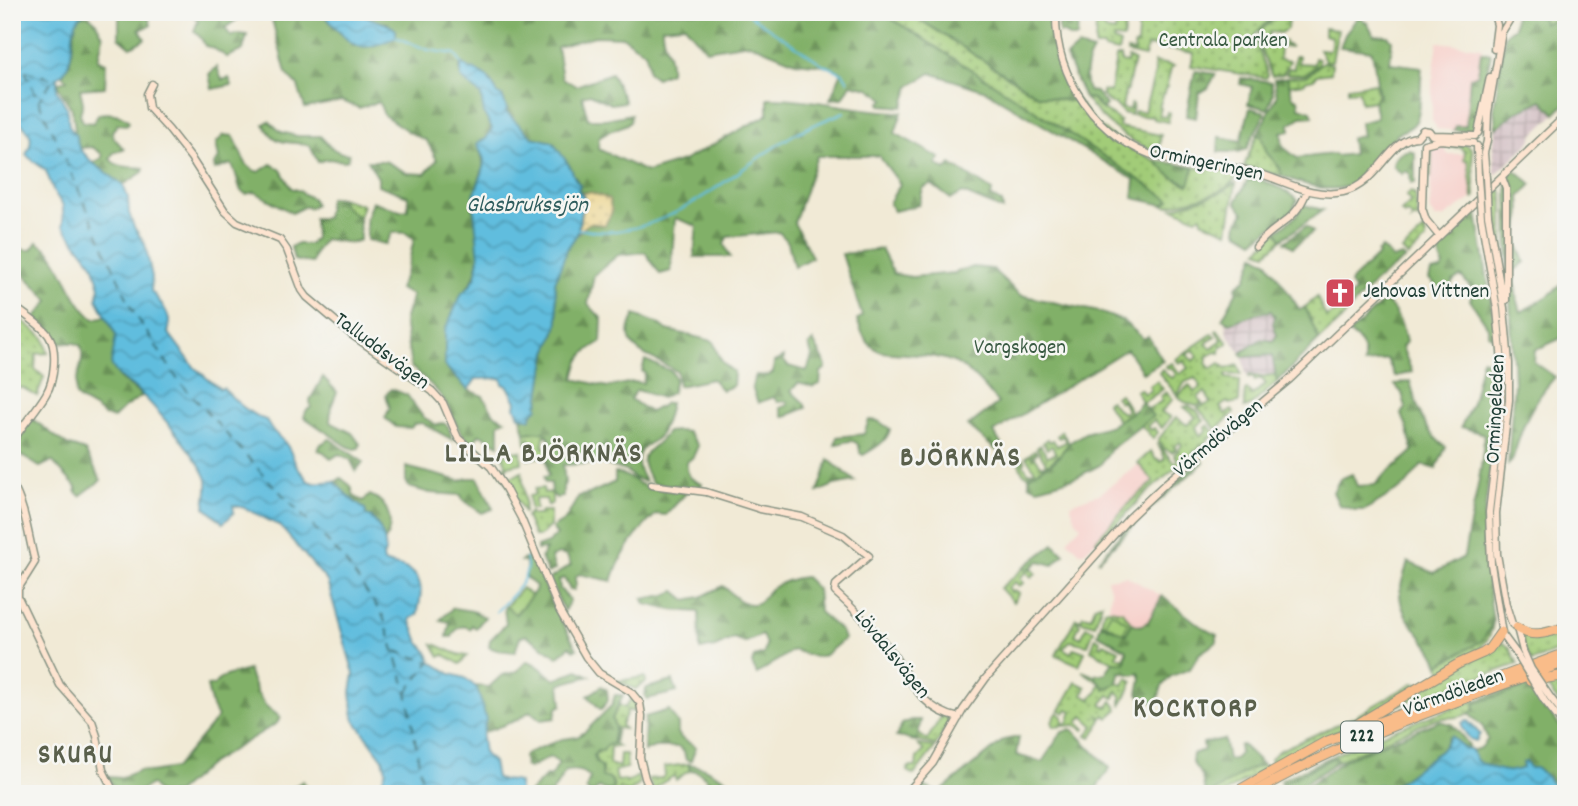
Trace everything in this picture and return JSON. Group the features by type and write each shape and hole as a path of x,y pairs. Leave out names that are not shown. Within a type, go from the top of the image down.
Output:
{"highway":[{"path":"1515,626 1525,633 1538,635 1566,627"},
{"path":"1325,742 1458,664 1483,653 1502,631"},
{"name":"Värmdöleden","path":"1232,794 1325,742 1566,653"},
{"name":"Värmdöleden","path":"1251,794 1304,764 1347,744 1566,662"},
{"path":"1478,694 1542,678 1566,675"}],"street":[{"name":"Ormingeringen","path":"1056,12 1062,58 1077,94 1100,123 1138,149 1160,158 1230,167 1307,191 1338,193 1355,188 1373,175 1402,141 1418,137"},
{"path":"1500,12 1495,19 1501,25 1510,19 1507,12"},
{"name":"Ormingeleden","path":"1501,25 1476,140 1485,216 1508,346 1489,524 1491,564 1502,631 1520,652 1566,727"},
{"name":"Ormingeleden","path":"1482,178 1501,25"},
{"name":"Talluddsvägen","path":"152,84 146,94 150,110 177,139 225,211 237,222 280,240 288,250 305,295 352,335 432,391 443,402 458,438 495,471 521,518 562,616 586,657 599,673 631,692 640,703 640,758 652,794"},
{"name":"Värmdövägen","path":"906,794 933,763 959,718 991,673 1138,510 1290,379 1566,115"},
{"path":"1439,236 1424,216 1422,204 1429,140 1429,131 1423,130 1418,137 1419,142 1429,140 1486,141 1484,134 1476,140"},
{"path":"1502,177 1506,188 1505,335"},
{"path":"1495,183 1506,188"},
{"path":"1256,247 1297,212 1307,191"},
{"path":"1429,225 1442,228 1464,212"},
{"path":"12,305 48,334 53,359 47,394 21,426 12,443"},
{"name":"Ormingeleden","path":"1505,335 1508,414 1496,527 1499,568 1520,652"},
{"path":"12,484 23,508 35,562 18,589 19,597 60,685 92,722 103,770 115,794"},
{"name":"Lövdalsvägen","path":"651,485 706,492 802,517 843,535 869,556 836,585 835,592 885,643 919,695 959,718"},
{"path":"1502,631 1505,625 1515,626"},
{"name":"Ormingeleden","path":"1547,699 1566,718"}],"shaded area":[{"path":"1438,42 1482,47 1478,74 1470,78 1466,126 1454,130 1437,129 1432,120 1432,83"},
{"path":"1542,100 1555,114 1495,175 1493,145 1496,128 1516,112"},
{"path":"1432,148 1445,148 1447,154 1464,154 1464,160 1468,160 1473,198 1443,218 1435,218 1430,211"},
{"path":"1271,310 1275,317 1273,324 1277,335 1273,342 1261,339 1241,353 1228,335 1226,324"},
{"path":"1272,355 1276,374 1246,376 1243,357"},
{"path":"1139,464 1154,482 1132,500 1097,540 1084,552 1080,552 1067,540 1081,526 1076,521 1070,504 1101,493"},
{"path":"1126,576 1162,596 1147,623 1140,626 1132,623 1122,611 1109,609 1111,592 1107,579"}],"green space":[{"path":"119,12 147,12 151,25 140,30 145,39 131,47 119,37"},
{"path":"191,12 240,12 242,16 225,28 231,36 247,35 243,50 227,57 205,46 194,31 198,21"},
{"path":"270,12 321,12 340,33 389,23 371,21 362,12 881,12 1170,200 1164,205 1133,198 1135,180 986,91 931,73 910,86 903,107 881,105 885,99 869,88 851,84 843,98 830,99 842,72 824,65 795,62 749,43 706,50 685,25 662,27 670,72 656,78 648,72 645,52 624,37 595,36 557,47 562,78 576,86 611,73 625,102 611,104 590,94 582,96 588,119 631,114 630,122 599,137 598,149 647,172 683,161 762,118 768,114 768,98 785,98 902,112 895,133 940,158 936,164 946,170 951,164 992,191 991,196 1002,203 1003,210 963,193 951,199 931,184 923,188 919,205 894,211 889,203 900,184 879,156 817,156 794,223 812,257 794,267 788,242 779,232 727,237 724,244 730,257 694,257 697,226 675,218 671,271 660,274 645,252 618,255 594,275 588,304 602,319 601,342 582,357 574,379 608,387 633,382 643,383 645,360 671,371 675,378 672,392 662,398 637,390 630,399 650,412 670,403 659,436 639,454 639,467 646,482 634,478 626,471 601,463 563,465 563,497 556,498 552,493 551,483 545,483 544,477 549,476 546,457 552,454 549,436 543,432 525,433 521,417 531,415 539,402 547,352 558,321 555,282 567,249 589,223 600,225 590,192 579,192 580,185 553,142 532,137 520,128 506,111 502,96 490,80 471,71 462,63 460,65 460,75 481,95 485,114 492,128 486,140 477,144 483,167 473,204 479,241 477,270 462,293 445,366 468,390 483,396 495,415 505,420 499,423 499,445 480,434 472,443 462,433 440,395 411,367 404,321 412,295 399,289 407,270 414,239 406,233 393,232 386,244 367,240 366,220 372,201 400,211 408,210 408,196 378,185 378,178 368,161 385,161 407,173 425,174 437,160 427,141 384,115 379,102 359,108 342,101 305,108 298,86 286,73"},
{"path":"881,12 908,12 1037,95 1067,101 1077,100 1096,124 1188,185 1194,167 1239,172 1235,180 1219,191 1164,205 1169,200"},
{"path":"908,12 1053,12 1057,58 1065,80 1077,100 1067,101 1037,95"},
{"name":"Centrala parken","path":"1135,12 1276,12 1254,37 1268,75 1266,78 1191,66 1194,53 1147,46 1145,57 1127,53 1135,52 1134,46 1137,45 1139,17 1134,16"},
{"path":"1515,12 1540,12 1543,23 1555,20 1566,33 1566,103 1555,114 1542,100 1516,112 1496,128 1494,108 1505,34 1514,27"},
{"path":"1540,12 1566,12 1566,33 1555,20 1543,24"},
{"path":"88,15 95,21 103,36 98,60 106,63 105,87 80,89 83,103 80,114 83,122 93,123 99,114 107,113 120,115 129,122 127,125 118,124 112,131 114,138 124,149 113,153 110,159 120,166 144,168 143,172 123,185 93,163 102,158 102,154 92,147 79,148 73,132 75,129 72,109 59,88 59,82 67,80 62,75 72,54 78,16"},
{"path":"1106,15 1127,16 1123,39 1114,38 1113,41 1120,44 1118,52 1095,47 1096,26 1115,32 1117,19"},
{"path":"1278,16 1288,18 1287,29 1280,33 1269,32 1268,45 1278,47 1279,41 1285,41 1285,44 1291,47 1280,46 1279,59 1290,61 1283,74 1272,76 1257,40 1261,30"},
{"path":"1359,16 1368,24 1374,35 1388,36 1392,40 1390,63 1422,67 1416,121 1411,127 1397,134 1369,169 1348,186 1322,188 1282,176 1280,168 1267,153 1261,136 1257,135 1277,96 1274,79 1287,77 1299,107 1311,111 1313,116 1301,117 1290,124 1290,131 1281,132 1283,147 1297,158 1353,154 1351,138 1362,136 1360,123 1377,118 1374,102 1379,95 1372,51 1340,47 1346,32"},
{"path":"1059,17 1078,19 1077,38 1059,33"},
{"path":"1324,28 1338,30 1332,61 1325,61 1319,49 1330,50 1332,37 1324,35"},
{"path":"1077,47 1093,51 1086,70 1086,86 1088,91 1096,92 1106,105 1102,109 1093,99 1084,98 1066,57"},
{"path":"1481,52 1491,54 1475,127 1469,131 1454,130 1456,126 1466,126 1470,78 1478,74"},
{"path":"1295,56 1299,56 1298,63 1314,64 1315,58 1319,59 1319,63 1306,74 1286,74 1289,68 1294,69"},
{"path":"1116,57 1121,57 1121,62 1127,63 1128,58 1134,60 1122,108 1129,110 1131,104 1133,105 1131,115 1123,113 1102,95 1102,91 1110,92"},
{"path":"1154,62 1174,66 1171,68 1168,87 1159,107 1159,116 1166,117 1167,112 1170,113 1168,122 1134,115 1135,111 1144,112 1155,73"},
{"path":"1323,62 1332,64 1331,73 1316,75 1305,83 1289,85 1287,77 1307,76"},
{"path":"217,67 222,80 229,78 232,85 212,89 209,74"},
{"path":"1195,71 1216,74 1208,88 1199,93 1196,118 1186,116"},
{"path":"1241,78 1271,82 1273,94 1268,109 1248,104 1252,87 1240,84"},
{"path":"1376,83 1377,95 1374,101 1361,103 1359,90 1348,91 1348,87"},
{"path":"1084,98 1093,99 1096,105 1120,121 1119,127 1161,135 1158,153 1117,130"},
{"path":"1250,108 1265,112 1247,149 1218,152 1219,137 1241,141"},
{"path":"269,121 281,132 297,136 320,136 336,151 349,154 348,159 318,162 310,146 284,142 274,137 264,124"},
{"path":"224,135 233,136 249,167 259,172 271,164 281,170 291,188 312,198 315,204 292,213 255,192 246,194 241,191 231,164 215,170 214,165 219,158 216,143"},
{"path":"1257,135 1261,136 1267,153 1280,168 1282,176 1244,166"},
{"path":"1439,143 1467,145 1472,149 1475,197 1473,198 1468,160 1464,160 1465,152 1460,147 1432,148 1431,177 1426,175 1430,149"},
{"path":"1409,150 1415,153 1415,183 1411,183 1410,173 1404,171 1402,174 1393,166 1398,155"},
{"path":"1154,160 1194,167 1189,185 1171,176"},
{"path":"1514,169 1532,184 1520,197 1521,213 1516,240 1525,262 1514,271 1521,312 1548,296 1566,281 1566,336 1535,350 1534,362 1555,377 1533,407 1508,465 1514,383 1507,177"},
{"path":"1259,179 1298,200 1291,212 1254,241 1237,231 1238,222 1244,213 1236,202 1247,181"},
{"path":"1236,183 1228,232 1202,221 1201,216 1196,218 1173,208 1220,193"},
{"path":"1497,188 1501,190 1503,199 1503,279 1490,196"},
{"path":"1410,192 1415,194 1418,220 1415,218 1411,221 1412,217 1401,212 1411,202 1406,196"},
{"path":"329,198 340,198 343,206 359,217 360,240 351,243 324,239 312,263 294,260 291,247 296,244 310,244 315,238 314,218 326,218"},
{"path":"340,198 363,205 359,217 343,206"},
{"path":"1304,205 1323,210 1282,239 1277,231 1295,217"},
{"path":"1476,207 1497,339 1488,334 1488,327 1470,300 1474,291 1461,276 1454,280 1445,294 1429,279 1431,272 1441,270 1444,266 1440,250"},
{"path":"1306,226 1313,232 1293,247 1285,242"},
{"path":"1425,229 1426,240 1408,257 1402,251"},
{"path":"1277,231 1282,239 1267,253 1258,250"},
{"path":"37,242 56,260 75,296 87,312 94,319 106,316 116,335 119,378 142,396 114,418 104,416 76,396 82,359 81,346 75,343 56,343 51,330 35,318 49,301 19,267 12,267 12,243 24,250 31,250"},
{"path":"1382,248 1393,259 1402,256 1405,259 1376,281 1350,309 1343,304 1355,292 1350,284 1352,280"},
{"name":"Vargskogen","path":"881,249 894,274 912,277 954,273 973,267 992,269 1020,295 1099,312 1123,321 1144,339 1148,336 1163,361 1143,373 1127,349 994,432 1002,446 997,451 968,426 998,403 969,372 940,358 882,352 872,347 863,335 857,320 862,316 842,254"},
{"path":"1255,255 1268,262 1300,310 1305,307 1319,340 1277,382 1272,355 1243,357 1241,353 1261,339 1273,341 1277,335 1273,324 1275,317 1271,311 1230,323 1222,319 1237,291 1236,286 1246,279"},
{"path":"1317,297 1326,317 1340,310 1346,315 1319,340 1305,307"},
{"path":"1384,301 1396,314 1401,325 1406,342 1402,347 1412,372 1395,377 1387,359 1364,364 1361,346 1357,339 1349,334"},
{"path":"12,312 44,338 48,353 36,354 35,369 44,377 37,396 21,387 12,393"},
{"path":"635,315 667,330 713,341 720,359 734,372 733,386 722,390 712,379 678,386 677,372 634,346 630,338 630,328"},
{"path":"1218,330 1228,343 1223,347 1221,345 1220,353 1206,357 1206,363 1211,369 1220,363 1226,369 1238,365 1241,375 1226,374 1226,378 1240,380 1239,402 1227,402 1220,407 1225,414 1232,410 1234,413 1216,429 1198,408 1211,403 1205,392 1198,397 1202,404 1196,406 1184,402 1178,396 1189,385 1194,392 1201,387 1195,378 1185,382 1177,395 1159,373 1162,369 1172,378 1176,375 1172,368 1168,369 1166,366 1172,363 1180,374 1188,368 1183,361 1179,363 1176,359 1185,353 1193,361 1198,357 1194,350 1188,354 1186,352 1212,334 1215,336 1206,344 1211,348 1222,340 1216,331"},
{"path":"813,341 826,368 821,372 820,384 813,387 798,383 791,391 806,408 783,416 780,408 788,405 787,401 778,402 773,397 758,403 752,387 756,375 768,376 773,373 774,362 784,357 788,366 807,371 812,356 809,345"},
{"path":"1482,359 1498,365 1495,424 1484,519 1484,550 1493,622 1483,640 1439,665 1430,647 1405,613 1400,590 1408,562 1434,573 1464,557 1479,481 1484,434 1461,427 1472,403"},
{"path":"1276,374 1277,382 1250,406 1244,408 1245,391 1247,389 1252,395 1266,384 1261,378 1255,381 1253,377 1249,378 1249,375 1261,377"},
{"path":"323,377 337,392 331,407 330,422 352,433 360,444 359,448 347,446 304,417"},
{"path":"1157,381 1163,389 1143,403 1136,391 1140,389 1144,394 1151,390 1149,386"},
{"path":"1410,381 1426,426 1446,447 1436,469 1422,465 1406,485 1365,510 1339,505 1333,492 1340,479 1352,474 1357,486 1375,485 1413,451 1401,414 1406,408 1402,393 1395,385"},
{"path":"391,389 407,395 423,417 437,425 443,423 448,426 453,440 422,423 414,424 411,428 396,427 385,418 390,408 386,395"},
{"path":"1166,392 1173,399 1161,412 1171,417 1162,428 1154,420 1147,426 1158,432 1153,439 1141,425 1152,416 1148,409 1162,401 1160,397"},
{"path":"1120,394 1131,412 1118,421 1106,402 1110,400 1123,413 1127,411 1122,400 1119,402 1115,396"},
{"path":"1142,402 1153,416 1111,449 1100,465 1077,477 1042,487 1029,484 1029,476 1056,460 1069,443 1085,433 1112,425"},
{"path":"1184,407 1196,410 1204,421 1196,427 1200,436 1207,430 1205,428 1208,425 1215,434 1143,496 1099,542 1096,540 1132,500 1154,482 1138,463 1151,451 1156,460 1161,462 1165,458 1157,443 1174,463 1178,460 1174,455 1182,445 1180,442 1172,452 1165,449 1158,440 1176,417 1187,425 1196,417"},
{"path":"31,418 67,445 85,451 101,480 80,496 76,492 77,488 52,461 40,467 20,455 12,455 12,449"},
{"path":"869,420 878,421 890,429 876,447 863,455 855,442 835,445 837,437 864,434"},
{"path":"1061,431 1069,443 1060,453 1035,473 1029,476 1023,473 1019,464 1023,459 1029,473 1035,470 1026,457 1035,450 1037,453 1031,456 1032,458 1035,457 1042,466 1046,463 1037,448 1040,445 1047,456 1056,454 1052,446 1047,449 1043,443 1048,439 1050,442 1053,440 1057,446 1066,442 1063,436 1057,436"},
{"path":"546,432 547,436 544,436 543,447 551,449 552,455 528,459 528,449 533,448 529,437 526,444 525,433"},
{"path":"667,432 687,432 698,446 693,457 687,462 687,471 694,480 702,484 700,489 652,483 646,472 643,458 646,454"},
{"path":"330,439 363,462 356,471 350,459 339,454 331,459 318,450 321,444"},
{"path":"521,451 522,463 508,466 504,471 509,478 522,472 524,512 498,468 507,466 503,456"},
{"path":"829,460 855,481 834,485 818,492"},
{"path":"1201,460 1204,462 1151,508 1098,561 1155,498"},
{"path":"406,467 460,481 478,478 493,509 482,513 463,500 461,495 430,493 409,487"},
{"path":"615,473 647,487 687,492 666,515 656,514 642,528 624,553 612,581 579,574 575,578 574,590 570,590 564,578 559,580 560,589 570,600 564,611 549,579 571,565 567,556 559,554 551,557 555,570 547,573 541,557 546,549 537,550 537,547 548,543 557,535 552,528 565,520 579,496 615,482"},
{"path":"341,478 351,486 354,496 363,501 370,495 382,503 390,521 384,542 378,526 366,515 365,509 335,482"},
{"path":"543,488 544,493 552,492 552,503 548,506 546,499 535,499 536,509 530,509 529,496 534,495 535,489"},
{"path":"541,511 550,511 550,526 539,537 534,536 526,517 530,512 532,515 540,515"},
{"path":"1054,544 1064,554 1053,565 1039,561 1030,569 1025,569 1024,567"},
{"path":"529,557 535,561 553,606 577,649 574,650 570,646 558,657 526,635 520,637 515,652 489,647 490,640 506,624 504,608 506,606 516,614 535,591 536,586 526,578 526,562 521,561"},
{"path":"1024,568 1032,568 1036,573 1031,577 1027,572 1020,578 1024,583 1019,586 1015,582 1008,588 1011,592 1019,593 1013,602 1000,588"},
{"path":"805,577 817,589 819,612 841,631 844,639 825,655 815,657 793,650 757,674 752,664 754,657 764,654 766,644 762,635 744,643 734,638 715,647 700,650 699,612 645,604 643,599 675,591 686,600 701,597 723,586 743,602 755,604 776,586"},
{"path":"522,588 531,596 515,614 506,606"},
{"path":"1162,596 1199,625 1217,635 1217,642 1199,654 1190,669 1171,676 1162,686 1157,702 1147,701 1138,694 1141,679 1139,672 1134,675 1120,672 1116,684 1105,689 1096,674 1105,674 1113,662 1125,663 1127,650 1098,634 1101,624 1126,634 1132,623 1140,626 1148,622"},
{"path":"1102,603 1095,625 1078,620 1077,622 1080,624 1075,635 1081,638 1086,627 1094,630 1088,645 1070,641 1063,648 1071,653 1074,648 1085,652 1079,665 1056,655 1076,618 1081,620 1083,615 1091,617 1095,606"},
{"path":"453,608 472,611 485,617 476,628 472,625 470,629 462,627 457,629 452,637 447,637 450,622 440,620"},
{"path":"1104,610 1122,611 1132,623 1126,634 1123,633 1128,622 1105,622 1109,625 1101,623"},
{"path":"1111,612 1128,623 1123,633 1105,623"},
{"path":"1493,622 1491,632 1482,647 1442,671 1439,665 1477,642"},
{"path":"1566,630 1566,648 1532,661 1524,647 1522,634 1537,638"},
{"path":"1096,637 1100,640 1099,645 1104,643 1119,650 1116,656 1123,659 1127,650 1125,662 1113,662 1091,650"},
{"path":"1500,641 1509,647 1518,664 1396,706"},
{"path":"433,644 467,656 460,664 444,655 440,657"},
{"path":"527,661 556,679 578,670 590,676 560,684 562,705 557,708 555,718 541,720 530,711 517,720 485,732 484,712 475,686 489,687 502,675 516,672"},
{"path":"248,670 261,699 280,718 277,723 211,763 175,794 159,794 151,784 135,794 117,794 108,777 120,778 140,770 150,772 175,768 218,717 212,707 207,686 214,685 225,676"},
{"path":"1082,671 1115,684 1118,673 1118,683 1123,685 1127,678 1133,681 1121,706 1121,696 1117,691 1114,698 1109,695 1102,703 1102,706 1108,707 1112,701 1118,709 1108,718 1105,715 1102,718 1099,716 1101,720 1098,729 1091,737 1087,735 1094,726 1083,716 1078,722 1084,730 1075,725 1054,727 1052,721 1058,712 1063,717 1063,724 1068,723 1072,711 1068,709 1065,713 1060,710 1076,682 1086,687 1083,695 1092,700 1091,697 1097,693 1100,683"},
{"path":"645,677 646,682 635,689 618,681"},
{"path":"1566,678 1566,712 1543,681"},
{"path":"673,681 677,692 647,699 645,697 646,688"},
{"path":"1413,683 1420,685 1273,765 1270,760 1278,751 1354,717"},
{"path":"1528,684 1525,688 1475,703 1474,710 1462,716 1432,720 1338,761 1334,757 1281,784 1280,781 1310,766 1371,739 1464,704"},
{"path":"1528,684 1566,734 1566,794 1553,794 1555,788 1551,782 1535,768 1513,771 1494,769 1477,761 1471,751 1481,748 1488,739 1483,727 1469,714 1474,710 1475,703 1525,688"},
{"path":"602,686 607,690 608,700 601,710 588,696"},
{"path":"615,695 623,695 612,719 615,727 612,744 594,755 596,762 602,767 602,777 611,779 614,789 608,791 599,788 591,794 586,789 590,777 576,770 569,770 551,794 528,794 546,776 550,777 559,763 550,757 529,768 525,766 524,756 562,739 577,737 586,731 612,705"},
{"path":"623,695 619,705 625,708 631,698 636,705 633,712 628,710 621,725 624,729 617,728 614,744 618,746 610,747 609,764 619,767 620,754 626,754 627,768 615,771 617,781 625,780 626,783 638,776 640,784 628,793 620,789 617,794 607,794 607,790 614,789 613,783 602,777 594,755 612,744 615,727 612,719"},
{"path":"669,710 678,724 681,738 696,747 691,761 686,760 679,747 655,747 644,751 645,717"},
{"path":"940,714 949,719 949,722 936,745 910,740 917,740 918,733 927,740 941,717"},
{"path":"921,720 917,740 896,737 902,724"},
{"path":"1439,721 1452,724 1469,745 1468,749 1449,737 1441,750 1392,787 1377,787 1374,794 1296,794 1346,759"},
{"path":"1073,730 1110,768 1092,794 912,794 921,785 939,793 1004,740 1019,737 1016,755 1042,762 1062,732"},
{"path":"1224,739 1228,760 1234,759 1240,753 1239,746 1242,745 1263,765 1250,769 1210,794 1205,794 1202,776 1192,762 1193,754 1204,750 1203,743"},
{"path":"918,745 935,747 914,775 907,771 909,767 916,767 917,758 924,751"},
{"path":"1334,757 1338,761 1289,794 1286,793 1281,784"},
{"path":"689,764 689,769 695,770 676,780 674,776 657,786 659,790 655,792 648,779 662,778 665,775 664,767"},
{"path":"689,764 704,768 737,785 736,787 721,780 718,787 725,791 725,794 716,794 706,778 689,769"},
{"path":"1263,765 1266,768 1223,794 1210,794 1250,769"},
{"path":"303,781 311,793 283,794"}],"sand":[{"path":"590,192 609,199 612,212 605,225 589,223 577,234 583,208 582,193"}],"water":[{"path":"12,12 86,12 75,25 69,62 65,71 57,78 57,90 67,108 69,126 76,136 79,148 93,163 123,185 134,227 145,244 152,277 151,291 168,316 168,332 195,368 220,389 223,388 248,411 266,420 286,444 308,481 334,481 365,509 366,515 379,527 385,546 384,562 407,569 420,583 421,596 417,615 410,619 419,642 432,662 451,674 465,678 477,688 486,719 482,738 484,754 493,762 496,778 519,783 519,794 380,794 379,788 386,770 383,759 354,719 351,692 354,674 327,581 280,526 245,508 233,505 234,513 223,523 205,507 207,480 196,461 154,407 120,377 111,364 116,335 97,299 100,287 93,264 63,226 63,206 46,171 26,155 30,136 12,113"},
{"path":"321,12 362,12 392,27 396,30 396,37 370,46 353,44"},
{"name":"Glasbrukssjön","path":"461,63 488,78 502,96 506,112 532,137 553,142 570,167 580,185 578,190 584,197 577,234 567,249 555,282 558,321 547,352 538,408 531,415 531,419 519,416 516,402 501,378 476,379 468,390 445,366 445,330 462,293 476,276 479,258 473,198 483,171 484,159 477,144 486,139 492,128 484,114 481,95 461,78"},
{"path":"1465,721 1480,734 1476,741 1470,739 1462,728"},
{"path":"1451,736 1465,749 1471,749 1477,761 1494,768 1517,770 1523,768 1523,762 1527,762 1530,768 1536,768 1545,775 1555,788 1553,794 1374,794 1377,785 1392,787 1441,750"}],"waterway":[{"path":"745,12 824,65 843,73 848,81"},
{"path":"396,37 428,50 455,54 461,63"},
{"path":"578,229 609,231 638,227 666,217 693,203 795,134 844,112"},
{"path":"496,612 523,581 526,558"}],"ferry route":[{"path":"12,42 133,311 178,380 342,557 383,616 407,691 424,794"},
{"path":"26,71 53,79 39,100"},
{"path":"396,651 430,662 408,691"}],"place":[{"name":"Jehovas Vittnen","path":"1340,293"}],"district":[{"name":"LILLA BJÖRKNÄS","path":"544,456"},
{"name":"BJÖRKNÄS","path":"961,460"},
{"name":"KOCKTORP","path":"1196,711"},
{"name":"SKURU","path":"76,757"}]}
